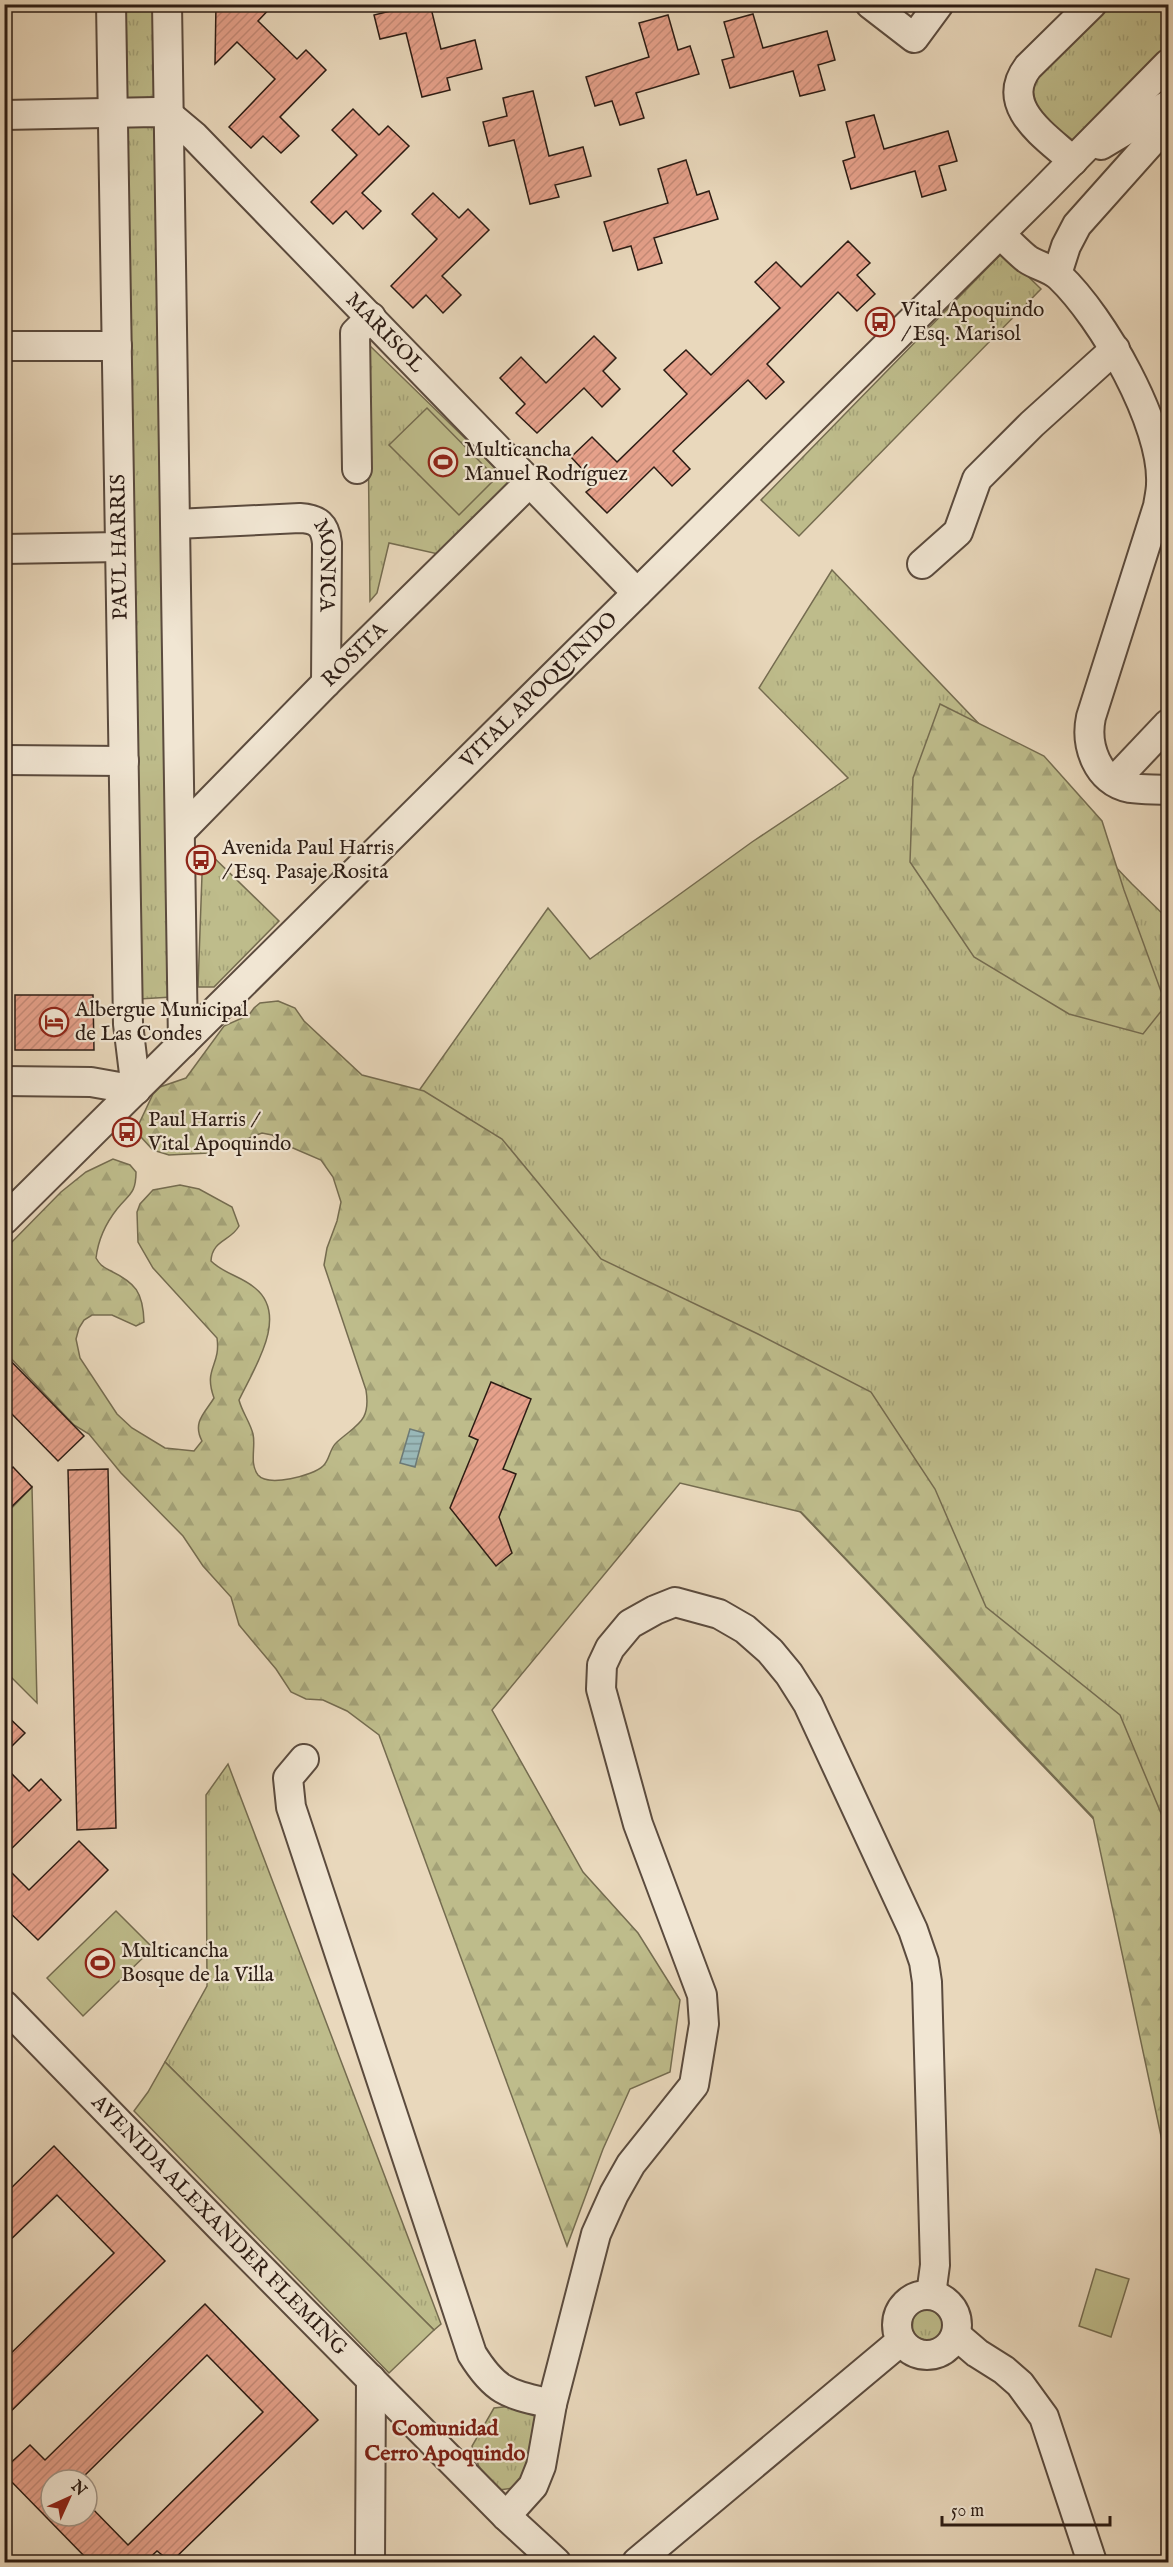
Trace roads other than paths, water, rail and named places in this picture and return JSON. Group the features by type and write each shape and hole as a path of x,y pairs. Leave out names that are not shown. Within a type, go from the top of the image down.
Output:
{"street":[{"name":"PAUL HARRIS","path":"111,4 128,1024 136,1090"},
{"path":"167,4 182,830 183,1043"},
{"path":"870,4 914,38 939,4"},
{"path":"1073,161 1023,113 1018,90 1023,74 1029,67 1092,4"},
{"name":"VITAL APOQUINDO","path":"4,1220 1000,234 1168,64"},
{"name":"VITAL APOQUINDO","path":"1073,161 1168,105"},
{"path":"4,115 156,112 169,114"},
{"name":"MARISOL","path":"169,114 194,136 371,317 637,593"},
{"path":"1057,274 1066,246 1077,225 1168,123"},
{"path":"1000,234 1028,259 1057,274 1084,302 1129,374 1158,455 1161,482 1158,506 1089,729 1089,741 1094,758 1114,781 1129,788 1168,790"},
{"path":"357,469 355,333 371,317"},
{"path":"4,345 117,346"},
{"path":"922,564 958,532 977,479 1032,424 1115,349"},
{"name":"ROSITA","path":"182,830 326,683 530,482"},
{"name":"MONICA","path":"176,524 300,518 318,521 325,529 327,543 326,683"},
{"path":"4,549 120,548"},
{"path":"1114,781 1168,724"},
{"path":"4,760 124,761"},
{"path":"4,1081 91,1082 136,1090"},
{"path":"506,2516 533,2486 541,2466 552,2404 596,2234 631,2164 694,2085 699,2059 704,2024 702,1995 638,1824 601,1689 602,1665 610,1648 630,1624 675,1602 719,1614 745,1629 770,1651 789,1674 808,1704 914,1930 924,1962 927,1982 935,2265 932,2295"},
{"path":"304,1759 288,1778 291,1808 472,2354 484,2374 494,2384 507,2392 552,2404"},
{"name":"AVENIDA ALEXANDER FLEMING","path":"4,2005 506,2516 556,2562"},
{"path":"932,2295 944,2299 952,2307 958,2324 956,2335 951,2344 942,2352 919,2355 909,2350 901,2341 897,2333 896,2321 900,2311 913,2297 932,2295"},
{"path":"956,2335 977,2354 1004,2370 1020,2384 1044,2417 1092,2562"},
{"path":"637,2562 901,2341"},
{"path":"370,2562 372,2379"}],"water":[{"path":"410,1429 424,1433 415,1467 400,1463"}],"place":[{"name":"Vital Apoquindo / Esq. Marisol","path":"880,322"},
{"name":"Multicancha Manuel Rodríguez","path":"443,462"},
{"name":"Avenida Paul Harris / Esq. Pasaje Rosita","path":"201,860"},
{"name":"Albergue Municipal de Las Condes","path":"54,1022"},
{"name":"Paul Harris / Vital Apoquindo","path":"127,1132"},
{"name":"Multicancha Bosque de la Villa","path":"100,1963"}],"district":[{"name":"Comunidad Cerro Apoquindo","path":"445,2442"}]}
